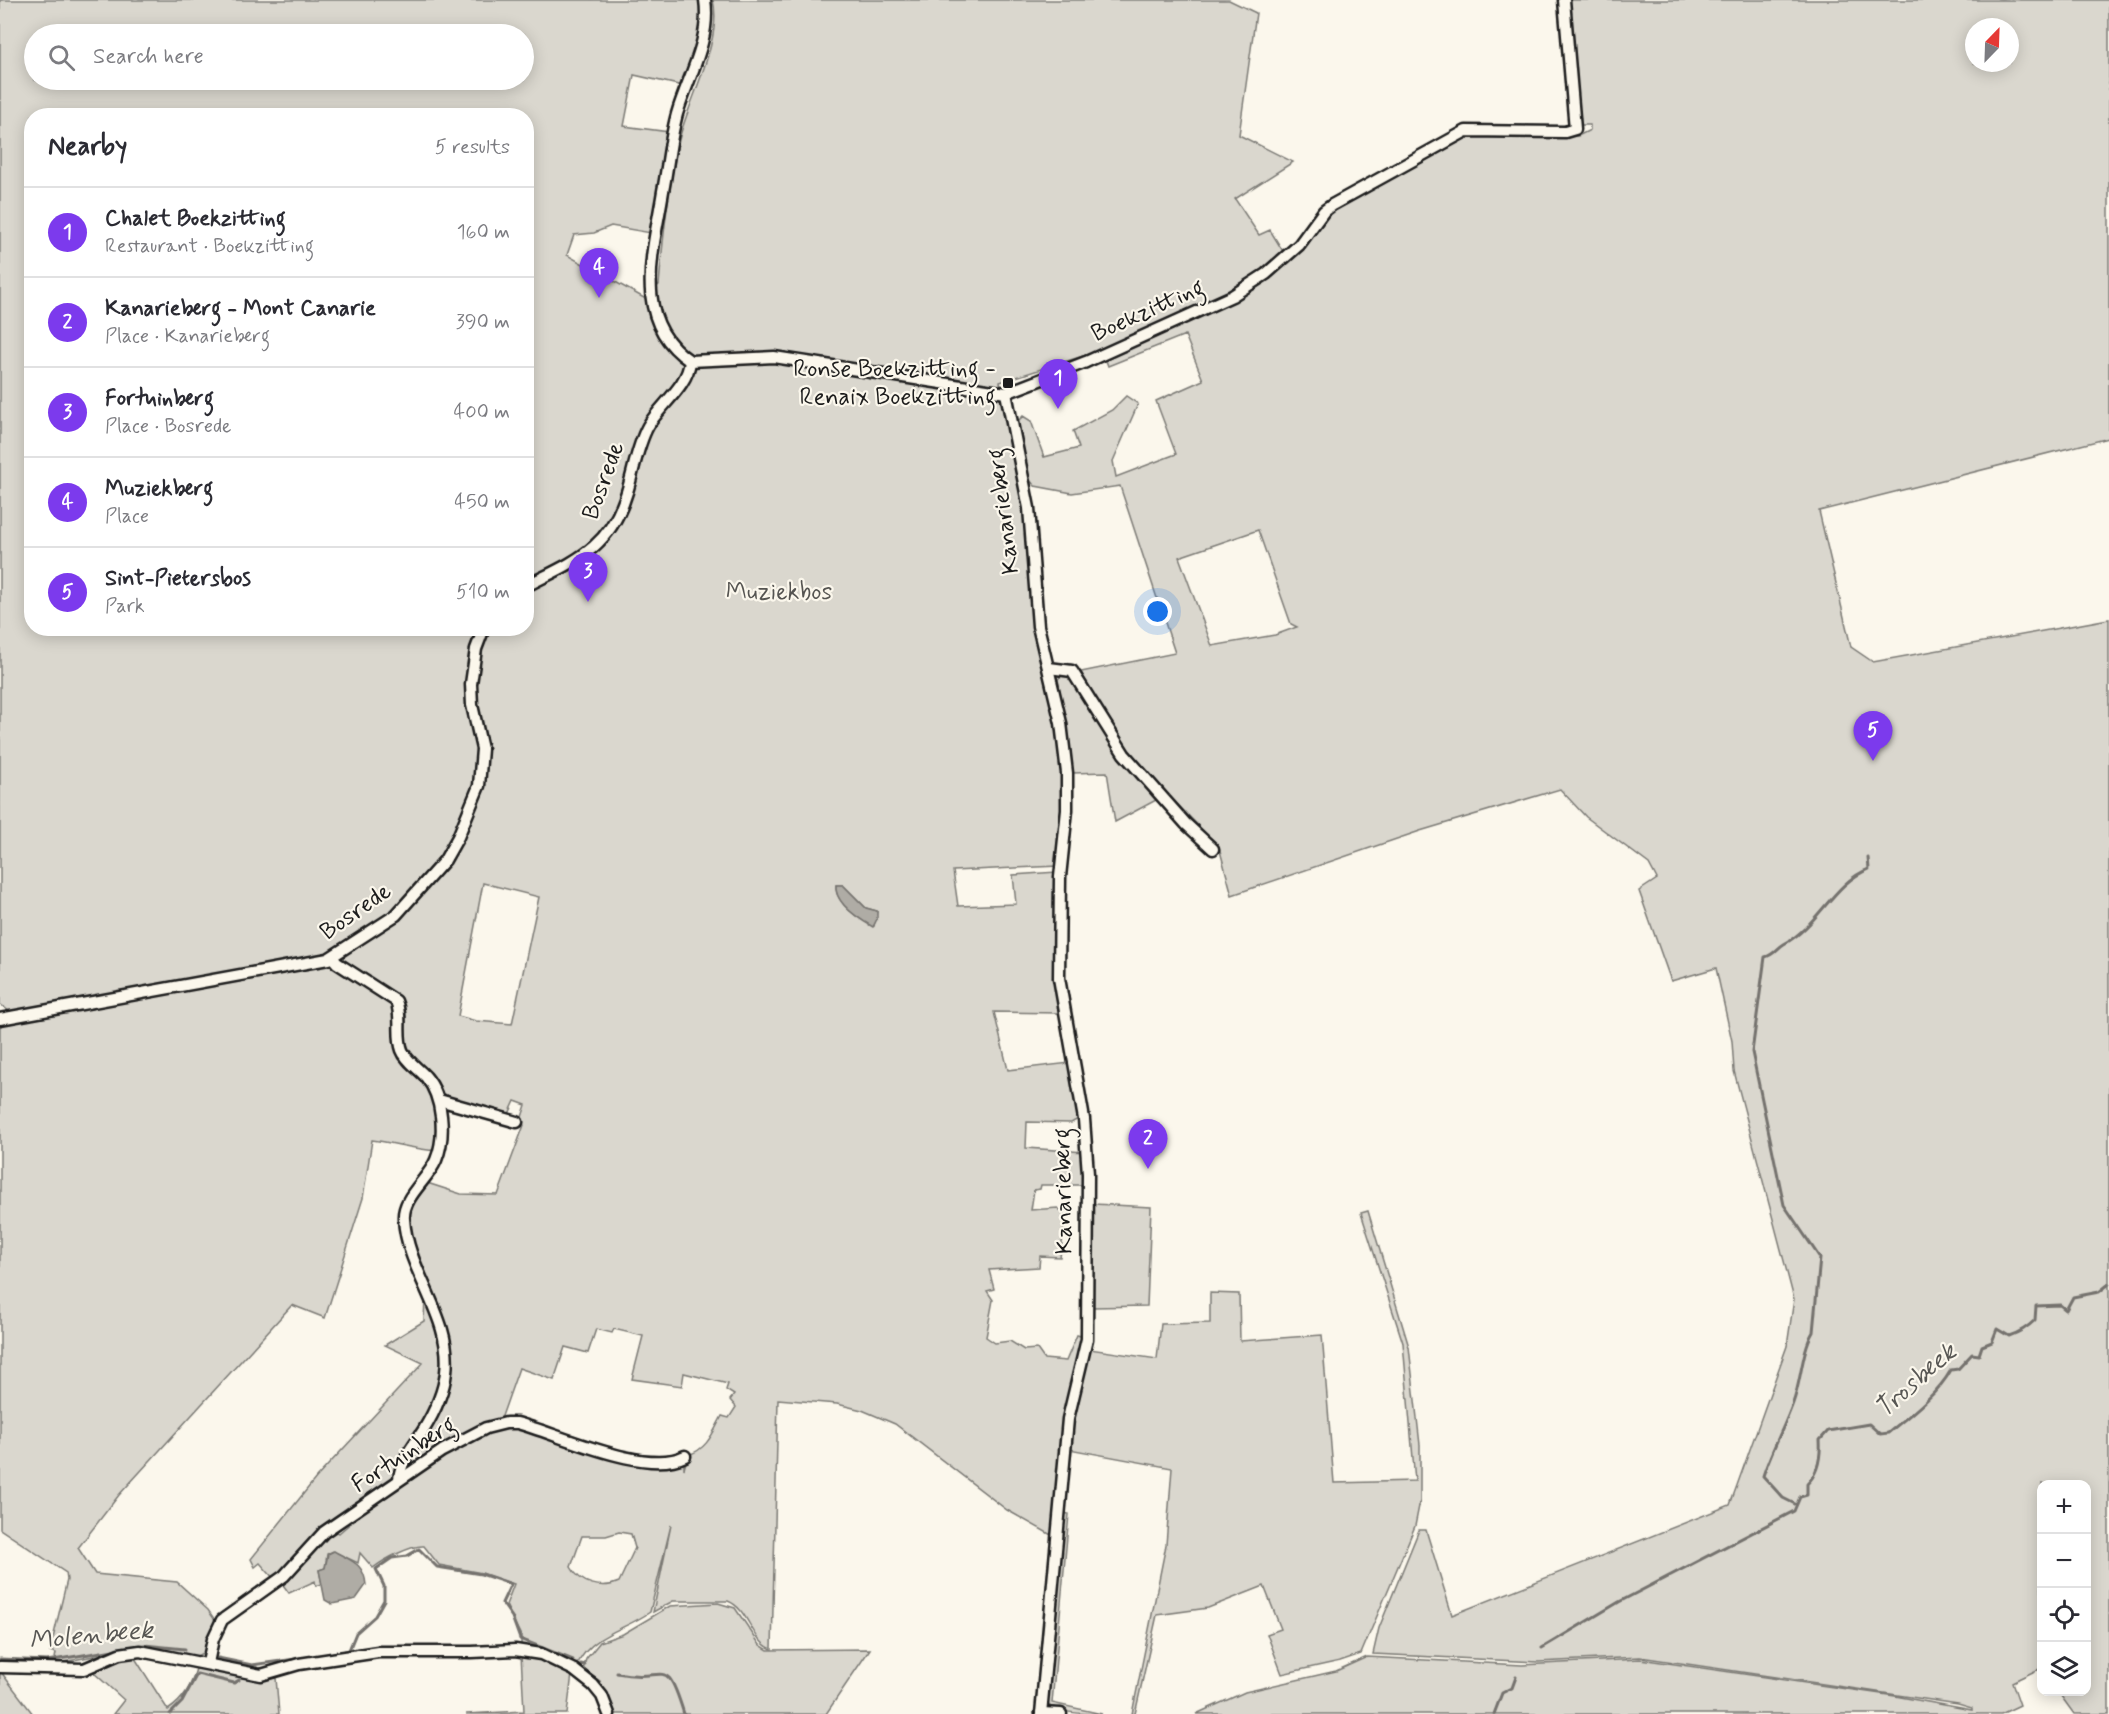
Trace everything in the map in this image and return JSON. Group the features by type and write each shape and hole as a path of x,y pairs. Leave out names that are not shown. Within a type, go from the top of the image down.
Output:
{"street":[{"path":"705,0 706,30 676,119 649,287 661,326 680,355 690,361 774,357 1006,393"},
{"name":"Boekzitting","path":"1006,393 1086,362 1232,296 1266,274 1299,245 1324,211 1332,205 1466,130 1565,132 1575,129 1564,0"},
{"name":"Bosrede","path":"534,582 576,561 606,537 624,503 643,437 651,421 688,374 690,361"},
{"name":"Kanarieberg","path":"1006,393 1029,508 1038,626 1061,723 1067,773 1067,810 1060,877 1059,978 1087,1145 1087,1339 1068,1419 1041,1713"},
{"name":"Bosrede","path":"0,1019 332,957 403,908 445,860 458,837 476,794 482,769 471,684 476,649 481,636"},
{"path":"1049,668 1072,671 1124,754 1186,824 1213,849"},
{"path":"332,957 337,963 396,1001 403,1053 426,1076 439,1100 441,1139 438,1156 423,1183 407,1204 404,1220 415,1265 432,1304 443,1340 447,1356 446,1373 436,1408 401,1467 399,1479"},
{"path":"439,1100 518,1122"},
{"name":"Fortuinberg","path":"208,1662 213,1639 222,1620 284,1576 324,1532 399,1479 459,1441 506,1423 531,1427 638,1459 661,1460 685,1456"},
{"path":"0,1667 84,1669 119,1654 140,1651 208,1662 238,1672 261,1675 308,1662 378,1652 528,1651 574,1670 593,1684 602,1696 609,1714"},
{"path":"1041,1713 1061,1714"}],"green space":[{"name":"Muziekbos","path":"0,0 701,0 703,31 683,86 634,75 624,126 669,132 651,233 611,226 594,233 574,235 567,255 644,298 659,285 666,212 675,158 709,51 715,16 713,0 1229,0 1256,13 1239,135 1293,162 1235,199 1259,235 1270,230 1284,253 1301,241 1308,244 1319,225 1335,207 1464,135 1480,132 1578,136 1590,130 1590,125 1579,125 1573,104 1565,0 2109,0 2109,438 1819,511 1851,647 1873,662 2109,619 2109,1714 2074,1714 2061,1696 2091,1696 2091,1480 2037,1480 2037,1670 2012,1682 2020,1705 2001,1714 1196,1714 1245,1692 1336,1671 1367,1657 1522,1665 1640,1659 1895,1696 1972,1710 1972,1708 1958,1704 1640,1657 1538,1662 1373,1654 1379,1628 1419,1530 1426,1530 1452,1615 1730,1505 1787,1346 1794,1299 1734,1071 1732,1041 1716,968 1671,981 1639,891 1657,879 1649,864 1586,817 1560,789 1420,831 1232,895 1219,847 1139,765 1118,738 1081,672 1175,653 1120,486 1072,493 1035,486 1028,478 1018,421 1023,416 1031,421 1044,457 1079,448 1073,431 1112,410 1126,396 1138,404 1113,461 1116,477 1176,454 1156,401 1203,380 1185,335 1108,366 1102,350 1000,382 1024,505 1034,622 1055,715 1067,808 1058,866 953,871 958,906 1016,904 1013,875 1057,872 1056,995 1059,1013 994,1012 1008,1070 1070,1063 1080,1118 1071,1123 1027,1122 1026,1148 1085,1152 1086,1185 1041,1185 1040,1189 1034,1190 1031,1210 1058,1208 1066,1216 1060,1257 1040,1256 1039,1267 989,1270 994,1289 987,1291 993,1300 986,1337 995,1343 1010,1341 1024,1350 1037,1349 1044,1359 1066,1361 1077,1335 1084,1337 1070,1399 1053,1536 1007,1510 895,1424 862,1410 837,1404 778,1399 772,1649 759,1639 741,1611 728,1601 673,1601 653,1612 671,1525 650,1612 592,1645 578,1663 573,1665 545,1652 521,1647 521,1636 506,1605 514,1584 482,1573 439,1565 424,1546 405,1550 373,1568 360,1553 358,1563 333,1551 327,1554 325,1568 319,1570 322,1584 316,1586 315,1581 289,1593 278,1578 275,1580 260,1563 255,1567 251,1559 316,1478 423,1363 385,1345 424,1321 425,1297 441,1341 445,1368 439,1396 432,1412 404,1455 408,1457 426,1429 445,1390 449,1358 436,1312 409,1244 406,1225 408,1209 427,1183 461,1194 498,1195 524,1125 520,1123 526,1105 515,1101 508,1116 442,1098 429,1077 407,1051 402,1054 421,1076 433,1097 438,1121 437,1151 372,1140 363,1198 325,1318 292,1305 119,1495 78,1548 95,1574 177,1582 208,1610 217,1623 206,1651 195,1657 143,1646 54,1664 56,1653 50,1651 67,1580 66,1573 0,1529 0,1023 19,1019 0,1004","holes":["1258,530 1291,624 1297,627 1275,635 1212,646 1179,557","483,883 539,897 512,1024 476,1021 458,1016","836,885 843,885 866,908 877,911 874,926 855,915 843,904 836,892","596,1329 612,1333 614,1329 643,1336 632,1379 682,1386 684,1373 728,1384 726,1390 734,1395 730,1400 736,1407 729,1418 722,1416 705,1444 688,1455 684,1469 684,1459 638,1460 542,1431 520,1426 499,1427 475,1435 424,1464 339,1533 336,1531 392,1484 447,1445 501,1419 519,1368 554,1380 565,1347 588,1353","619,1532 631,1534 635,1548 619,1582 599,1585 580,1578 571,1567 582,1536 606,1536"]},
{"path":"1064,674 1070,674 1158,799 1115,822 1107,772 1072,773 1058,679"},
{"path":"1093,1204 1151,1207 1147,1306 1092,1307"},
{"path":"1368,1211 1409,1347 1420,1445 1420,1501 1415,1526 1361,1654 1282,1674 1267,1634 1281,1629 1264,1586 1208,1608 1157,1615 1135,1714 1132,1714 1166,1545 1172,1468 1069,1449 1072,1420 1090,1349 1157,1359 1161,1324 1210,1323 1210,1293 1239,1294 1240,1341 1322,1335 1334,1483 1415,1481 1403,1343 1361,1213"},
{"path":"1064,1513 1069,1514 1052,1703 1102,1714 1063,1711 1047,1703"},
{"path":"718,1603 735,1608 760,1645 768,1650 870,1649 826,1714 613,1714 600,1681 583,1670 586,1659 600,1642 623,1634 670,1606"},
{"path":"521,1654 563,1666 594,1689 602,1708 594,1694 572,1674 567,1714 466,1714 524,1711"},
{"path":"133,1655 168,1710 187,1690 197,1664 236,1676 256,1679 276,1678 279,1714 113,1714 124,1700 93,1672"},
{"path":"1,1672 33,1714 0,1714"}],"shaded area":[{"path":"836,885 843,885 866,908 877,911 877,919 873,927 843,904 836,892"},
{"path":"334,1551 359,1567 365,1577 366,1585 356,1599 332,1604 325,1600 319,1570 325,1568 328,1554"}],"waterway":[{"path":"1795,1504 1783,1498 1763,1476 1793,1403 1806,1348 1813,1332 1820,1258 1784,1205 1752,1052 1765,957 1771,955 1807,926 1845,884 1856,875 1869,869 1868,858"},
{"name":"Trosbeek","path":"1542,1648 1619,1602 1794,1511 1800,1497 1807,1495 1807,1484 1818,1464 1820,1440 1828,1431 1869,1424 1880,1434 1888,1433 1931,1396 1951,1370 1958,1369 1972,1354 1979,1355 1982,1346 1992,1342 1997,1329 2009,1336 2012,1335 2035,1320 2036,1306 2060,1305 2066,1310 2073,1297 2099,1292 2109,1284"},
{"name":"Molenbeek","path":"338,1653 349,1650 356,1633 375,1616 384,1600 384,1586 376,1569 392,1558 407,1556 419,1549 437,1567 481,1574 511,1584 502,1603 512,1617 520,1639 573,1660"},
{"name":"Molenbeek","path":"0,1659 47,1661 144,1645 185,1649"},
{"name":"Molenbeek","path":"218,1658 252,1665 332,1654"},
{"name":"Molenbeek","path":"581,1664 585,1665"},
{"name":"Molenbeek","path":"617,1673 662,1674 668,1677 673,1683 684,1714"},
{"path":"170,1714 182,1702 197,1674 234,1683 239,1680"},
{"name":"Trosbeek","path":"1494,1714 1502,1693 1512,1688 1516,1677"}],"place":[{"name":"Muziekberg","path":"599,298"},
{"name":"Ronse Boekzitting - Renaix Boekzitting","path":"1008,383"},
{"name":"Chalet Boekzitting","path":"1058,409"},
{"name":"Fortuinberg","path":"588,602"},
{"name":"Sint-Pietersbos","path":"1873,761"},
{"name":"Kanarieberg - Mont Canarie","path":"1148,1169"}]}
